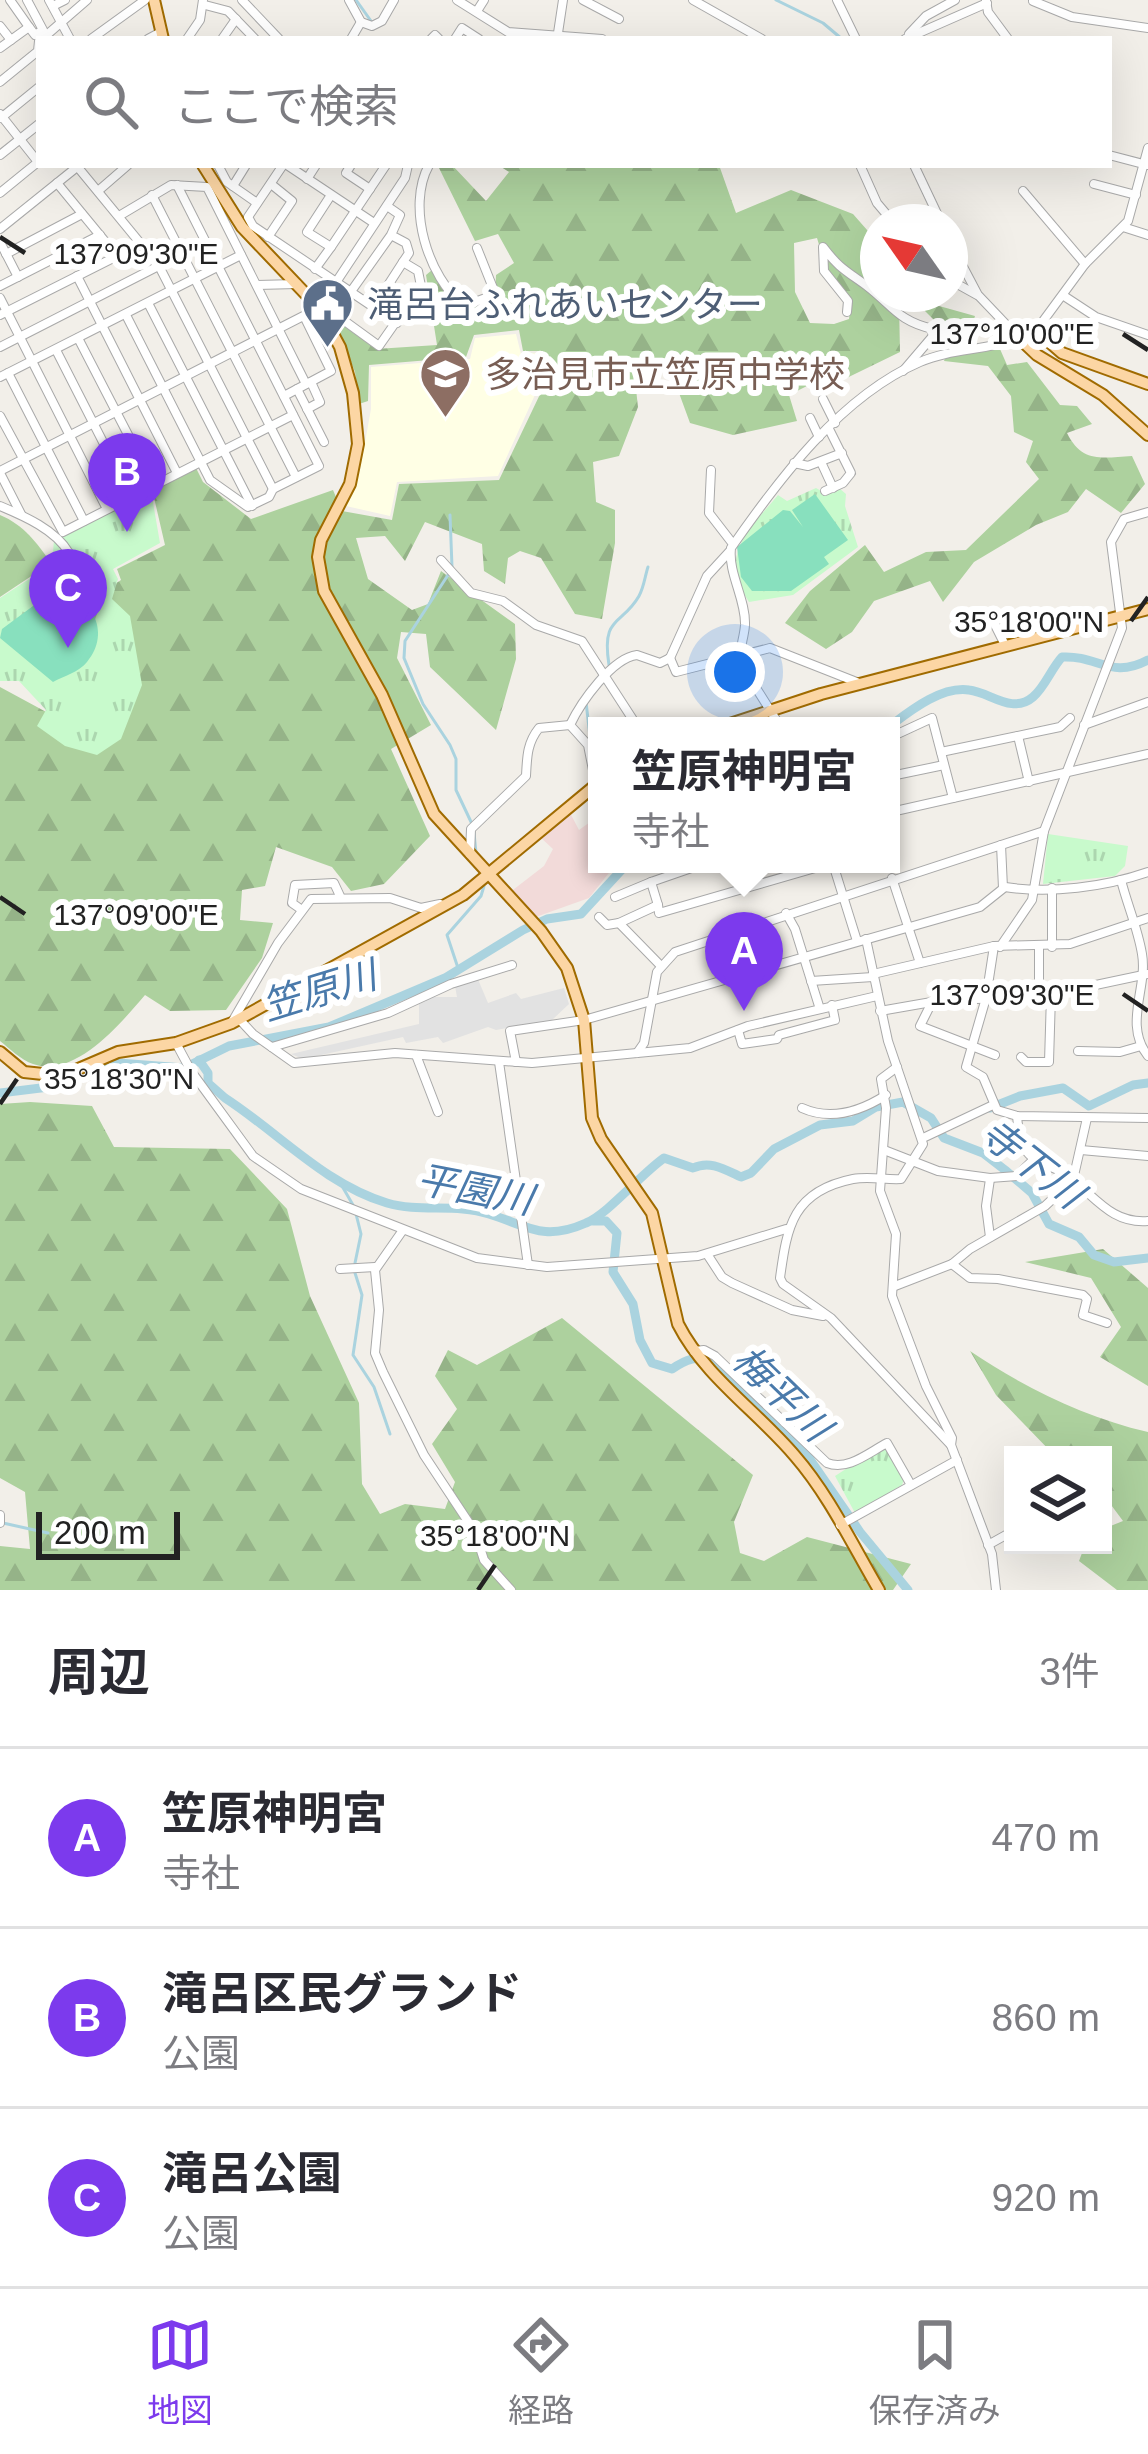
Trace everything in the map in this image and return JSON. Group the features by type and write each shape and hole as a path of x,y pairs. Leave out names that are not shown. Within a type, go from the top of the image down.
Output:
{"main road":[{"path":"150,0 162,36"},
{"path":"204,168 211,188 242,227 319,308 346,363 358,444 350,484 321,540 319,575 382,695 421,790 434,814 529,918 567,968 584,1020 595,1125 652,1213 678,1324 693,1352 795,1455 843,1524 879,1590"},
{"path":"1148,384 1062,353 1035,332 1019,338 1037,355 1103,395 1148,434"},
{"path":"750,717 1148,609"},
{"path":"0,1052 24,1072 62,1076 118,1052 176,1043 236,1022 444,907 588,791"}],"street":[{"path":"10,0 35,35 43,30 26,0"},
{"path":"64,0 51,3 69,36"},
{"path":"45,36 87,0"},
{"path":"96,36 150,0"},
{"path":"242,0 276,36"},
{"path":"349,0 361,22 372,26 382,21 394,0"},
{"path":"457,0 506,36 580,36"},
{"path":"477,11 484,0"},
{"path":"584,0 619,19"},
{"path":"693,0 757,36"},
{"path":"836,0 854,36"},
{"path":"909,36 926,16 955,0"},
{"path":"911,36 986,1 988,12 1006,36"},
{"path":"558,33 559,2"},
{"path":"1033,2 1072,16 1148,28"},
{"path":"188,36 204,3 222,8 254,36"},
{"path":"224,36 236,19"},
{"path":"352,36 361,22"},
{"path":"0,26 10,40"},
{"path":"260,36 268,26"},
{"path":"0,48 29,27"},
{"path":"0,82 36,54"},
{"path":"36,89 1,117 36,159"},
{"path":"0,155 36,127"},
{"path":"1035,332 1085,264 1123,227 1148,148"},
{"path":"1112,155 1146,165"},
{"path":"2,188 36,164"},
{"path":"0,229 75,168"},
{"path":"79,168 159,266 273,489"},
{"path":"98,191 125,168"},
{"path":"220,168 233,186 257,203"},
{"path":"233,186 244,168"},
{"path":"283,168 248,217 268,237 397,323"},
{"path":"290,168 374,223"},
{"path":"307,179 314,168"},
{"path":"349,168 346,173 370,189"},
{"path":"315,269 384,168"},
{"path":"23,516 0,472 319,308 407,168"},
{"path":"428,168 418,209 435,266 464,306 491,296 493,288 477,248"},
{"path":"861,168 879,204"},
{"path":"915,168 932,204"},
{"path":"57,183 117,256"},
{"path":"268,237 292,201 270,184"},
{"path":"1094,184 1136,195"},
{"path":"119,217 177,185 211,188 305,385 320,402 307,409"},
{"path":"126,315 210,480 248,507 319,466 177,185"},
{"path":"1023,190 1085,264"},
{"path":"152,195 296,478"},
{"path":"331,247 307,232 332,195"},
{"path":"387,206 400,215 391,235 334,314 379,346 422,286 418,271 403,262"},
{"path":"6,254 82,214"},
{"path":"1123,227 1148,235"},
{"path":"0,286 100,235"},
{"path":"374,308 409,253 406,243 391,235"},
{"path":"0,242 18,277"},
{"path":"3,313 141,244"},
{"path":"847,312 848,301 824,271 823,247 840,270 866,286 893,312 933,329 932,337 902,372"},
{"path":"0,347 182,254"},
{"path":"83,521 4,375 241,255"},
{"path":"76,276 177,473"},
{"path":"570,725 586,694 626,656 660,663 670,658 707,576 794,463 871,390 926,360 981,351 1019,338 978,295 968,276"},
{"path":"257,285 297,284"},
{"path":"968,290 978,295"},
{"path":"1064,296 1096,317 1148,335"},
{"path":"0,298 3,313 107,509"},
{"path":"148,303 252,506"},
{"path":"284,396 331,371 304,316"},
{"path":"79,338 154,485"},
{"path":"56,350 131,497"},
{"path":"305,385 307,409 324,442"},
{"path":"821,462 829,489 851,473 823,399"},
{"path":"0,416 62,532 293,415"},
{"path":"810,418 819,436"},
{"path":"794,463 805,467 842,453"},
{"path":"711,470 709,513 731,548 745,621 739,656 774,717"},
{"path":"0,506 62,542 69,553"},
{"path":"23,516 46,506"},
{"path":"995,1108 983,1077 966,1067 970,1048 997,946 1034,891 1044,831 1123,616 1113,536 1124,519 1148,512"},
{"path":"441,560 471,593 503,601 536,625 582,641 631,717"},
{"path":"989,615 1005,645"},
{"path":"670,658 676,672 779,649 860,684"},
{"path":"1084,725 1148,702"},
{"path":"900,733 932,718 952,798"},
{"path":"941,752 1060,727 1070,718"},
{"path":"469,856 473,827 526,776 528,748 536,732 570,725"},
{"path":"570,725 588,744"},
{"path":"1018,736 1028,782"},
{"path":"900,810 1148,754"},
{"path":"900,774 944,765"},
{"path":"635,1054 644,1043 660,965 683,948 1044,831"},
{"path":"1001,844 1003,888"},
{"path":"516,1062 509,1031 584,1020 980,907 1003,888 1034,891 1148,872"},
{"path":"615,897 670,873"},
{"path":"768,873 770,879"},
{"path":"651,882 659,913 794,873"},
{"path":"835,873 862,940 880,1011 923,1138 914,1163 899,1180 848,1180 810,1198 786,1229 780,1278 830,1318 951,1444 988,1545 996,1590"},
{"path":"892,878 920,963"},
{"path":"1121,880 1142,952 1145,975 1136,1014 1141,1046 1148,1056"},
{"path":"302,910 292,903 295,885 334,884 340,896"},
{"path":"1052,888 1052,946"},
{"path":"444,907 421,908 390,898 311,899 236,1022 285,1059 306,1064 395,1053 516,1062 690,1048 819,1006 877,996"},
{"path":"599,917 608,926 658,904"},
{"path":"786,913 819,1006"},
{"path":"811,981 873,976 997,946 1070,944 1148,918"},
{"path":"619,923 660,965"},
{"path":"1039,948 1039,997"},
{"path":"270,1048 349,1027 451,984 512,965"},
{"path":"880,1011 933,1001 1039,997 1145,975"},
{"path":"1021,1057 1026,1062 1049,1062 1052,995"},
{"path":"933,1001 920,1027 995,1055"},
{"path":"738,1030 742,1044 777,1039 835,1020 832,1005"},
{"path":"176,1043 190,1071 253,1156 301,1190 477,1258 528,1265 665,1258 707,1254 786,1229"},
{"path":"1078,1051 1120,1052 1141,1046"},
{"path":"416,1055 438,1112"},
{"path":"499,1062 528,1265"},
{"path":"898,1066 881,1079 886,1101 881,1196 896,1234 891,1276 894,1304 951,1444"},
{"path":"802,1108 827,1115 886,1101"},
{"path":"923,1138 995,1108 1017,1116 1148,1118"},
{"path":"1017,1116 1027,1152 1073,1180 1106,1210 1135,1222 1148,1221"},
{"path":"895,1286 952,1264 1045,1206 1073,1180 1087,1118"},
{"path":"884,1150 938,1171 990,1178 1013,1177 1035,1158"},
{"path":"1081,1150 1148,1156"},
{"path":"990,1178 986,1206 990,1237"},
{"path":"403,1230 376,1267 375,1353 424,1455 475,1532 484,1560 511,1590"},
{"path":"707,1254 722,1277 732,1283 792,1310 830,1318"},
{"path":"952,1264 970,1278 1083,1295 1087,1299 1083,1315 1107,1322"},
{"path":"349,1270 376,1267"},
{"path":"693,1352 704,1350 715,1356 827,1462 838,1467 887,1443 911,1486"},
{"path":"843,1524 957,1460"},
{"path":"988,1545 1004,1536"},
{"path":"997,1578 1006,1590"}],"shaded area":[{"name":"多治見市立笠原中学校","path":"516,334 521,354 540,353 539,386 498,476 397,482 390,516 346,506 360,470 371,409 371,367 470,359 475,338"},
{"path":"569,811 579,830 588,824 588,873 609,873 589,898 533,918 509,893 544,866 553,849 539,836"},
{"path":"477,977 488,1003 516,993 521,999 564,988 569,1004 552,1020 496,1030 488,1027 443,1043 438,1037 406,1043 403,1037 303,1059 291,1054 419,1024 419,1004 432,997 457,997 455,986"}],"green space":[{"path":"439,168 455,168 486,201 509,172 503,168 720,168 736,213 791,190 853,214 860,222 860,312 899,312 900,352 820,391 811,384 789,395 797,421 733,435 690,423 668,363 634,371 638,407 619,456 593,462 596,502 615,510 615,543 602,619 575,614 541,558 520,551 508,558 505,584 484,571 482,544 425,522 405,561 385,536 356,538 368,579 412,610 428,604 441,571 515,624 516,659 496,730 430,667 426,634 401,632 397,658 431,725 391,749 430,836 384,884 351,891 332,867 276,847 265,886 242,890 240,920 273,923 262,958 226,1010 170,1011 145,995 81,1056 49,1066 20,1057 0,1041 0,687 61,720 104,591 121,580 117,569 165,545 152,489 195,466 203,482 251,519 333,490 342,511 392,520 399,484 499,480 543,388 543,351 523,351 519,330 474,335 466,357 369,365 368,401 359,404 355,372 334,319 376,349 437,345 426,275 432,270 460,312 495,298 496,275 514,263 498,234 475,241","holes":["817,238 827,271 851,301 849,319 810,323 795,292 794,243"]},
{"path":"926,312 975,316 965,347 1000,349 1007,365 1027,362 1060,405 1077,406 1092,424 1067,433 1079,450 1102,458 1132,456 1145,484 1121,513 1086,489 1068,512 974,562 943,602 930,581 874,601 852,632 826,649 785,623 810,591 865,545 884,572 926,552 966,550 1039,479 1026,462 1033,441 1014,432 1011,396 988,366 944,361 952,338"},
{"path":"816,488 823,492 839,488 846,494 845,506 858,547 793,595 749,602 736,571 747,532 778,495 787,501"},
{"path":"151,491 160,543 113,569 118,579 112,599 130,616 142,685 121,739 97,755 65,746 37,726 46,710 19,681 0,681 0,598 52,564 54,540"},
{"path":"815,494 848,540 824,557 829,564 791,591 752,591 741,577 737,547 783,510 790,511 803,527 792,510"},
{"path":"0,515 23,529 51,563 0,597"},
{"path":"56,589 88,607 98,638 84,665 53,682 0,638 2,629"},
{"path":"1048,834 1128,846 1125,866 1115,876 1043,884"},
{"path":"0,1104 92,1106 114,1147 230,1149 287,1209 310,1296 359,1403 362,1484 380,1514 405,1504 445,1509 455,1482 432,1444 457,1409 435,1376 448,1350 477,1365 562,1318 753,1475 734,1522 740,1553 764,1561 807,1537 911,1564 893,1590 0,1590 0,1546 30,1549 25,1492 0,1478"},
{"path":"1103,1249 1148,1288 1148,1386 1100,1357 1121,1327 1091,1278 1025,1262"},
{"path":"970,1351 1056,1400 1148,1432 1148,1590 1117,1590 1079,1561 1082,1554 1112,1554 1112,1525 1123,1521 1112,1506 1112,1446 1045,1446 996,1395"},
{"path":"883,1445 904,1479 902,1485 855,1513 835,1476"}],"waterway":[{"path":"356,0 371,21"},
{"path":"776,0 838,36"},
{"path":"450,515 452,567"},
{"path":"609,665 610,629 633,606 648,567"},
{"path":"448,575 405,641 404,658 423,704 456,759 456,790 472,824"},
{"name":"笠原川","path":"900,719 927,701 958,690 1009,703 1025,702 1062,657 1124,668 1148,660"},
{"path":"586,702 588,719"},
{"path":"474,833 476,853"},
{"name":"笠原川","path":"0,1093 65,1085 105,1062 184,1068 229,1046 329,1027 445,978 547,919 581,914 619,873"},
{"path":"459,971 447,935 481,896 484,886"},
{"name":"平園川","path":"199,1060 208,1073 208,1083 225,1098 343,1184 399,1206 476,1211 547,1232 571,1229 595,1218 664,1158 693,1168 717,1166 741,1177 774,1149 820,1125 853,1121 876,1107 903,1102 931,1118 944,1138 983,1153 1005,1170 1032,1193 1049,1224 1079,1237 1094,1255 1114,1262 1148,1258"},
{"name":"平園川","path":"990,1108 1020,1096 1063,1088 1089,1106 1148,1083"},
{"path":"342,1186 353,1205"},
{"path":"355,1263 361,1234 356,1214"},
{"name":"梅平川","path":"593,1221 606,1221 617,1233 613,1272 633,1304 640,1340 652,1363 672,1369 692,1359 713,1362 809,1458 860,1532 908,1590"},
{"path":"355,1273 362,1295 353,1355 374,1387 390,1434"},
{"path":"3,1523 48,1533"}],"place":[{"name":"滝呂台ふれあいセンター","path":"328,350"},
{"name":"多治見市立笠原中学校","path":"446,420"},
{"name":"滝呂区民グランド","path":"127,532"},
{"name":"滝呂公園","path":"68,648"},
{"name":"笠原神明宮","path":"744,1011"}],"water label":[{"name":"寺下川","path":"1032,1163"}]}
